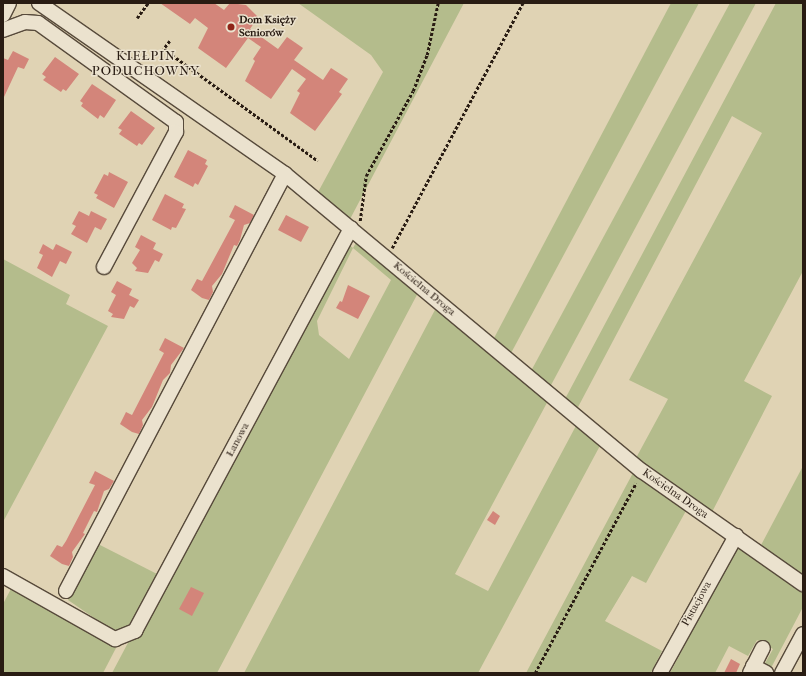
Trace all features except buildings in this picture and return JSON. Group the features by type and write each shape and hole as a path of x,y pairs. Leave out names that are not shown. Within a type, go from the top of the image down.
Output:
{"street":[{"path":"3,15 9,3"},
{"name":"Kościelna Droga","path":"39,3 285,174 642,471 803,584"},
{"path":"3,30 28,22 38,23 176,122 176,132 104,267"},
{"path":"66,591 285,174"},
{"name":"Łanowa","path":"3,576 115,639 126,637 140,626 354,230"},
{"name":"Pistacjowa","path":"660,673 736,536"},
{"path":"782,673 803,634"},
{"path":"763,648 751,670 766,673"}],"path":[{"path":"137,18 148,3"},
{"path":"354,230 366,176 413,91 427,54 438,3"},
{"path":"386,257 404,230 524,3"},
{"path":"170,41 164,49 318,161"},
{"path":"535,673 642,471"}],"green space":[{"path":"298,3 464,3 349,221 317,194 383,72 371,55"},
{"path":"671,3 699,3 510,355 493,340"},
{"path":"730,3 756,3 550,387 531,371"},
{"path":"776,3 803,3 803,271 744,381 772,396 711,514 636,458 668,399 629,380 762,133 732,116 577,409 565,399"},
{"path":"358,239 419,291 217,673 112,673 130,639 139,637 348,244 353,248","holes":["353,248 391,280 349,359 319,335 317,321"]},
{"path":"3,259 70,295 66,304 108,326 3,522"},
{"path":"437,306 549,399 455,574 488,591 578,422 602,442 478,673 244,673"},
{"path":"803,466 803,577 760,547"},
{"path":"634,471 687,509 646,583 632,576 605,621 662,651 651,673 526,673"},
{"path":"98,544 161,576 132,629 119,635 68,600"},
{"path":"738,545 794,584 803,594 803,607 771,668 764,665 773,649 757,640 748,656 729,646 715,673 670,673"},
{"path":"13,585 100,635 116,648 103,673 3,673 3,604"}],"place":[{"name":"Dom Księży Seniorów","path":"231,27"}],"district":[{"name":"KIEŁPIN PODUCHOWNY","path":"146,64"}]}
